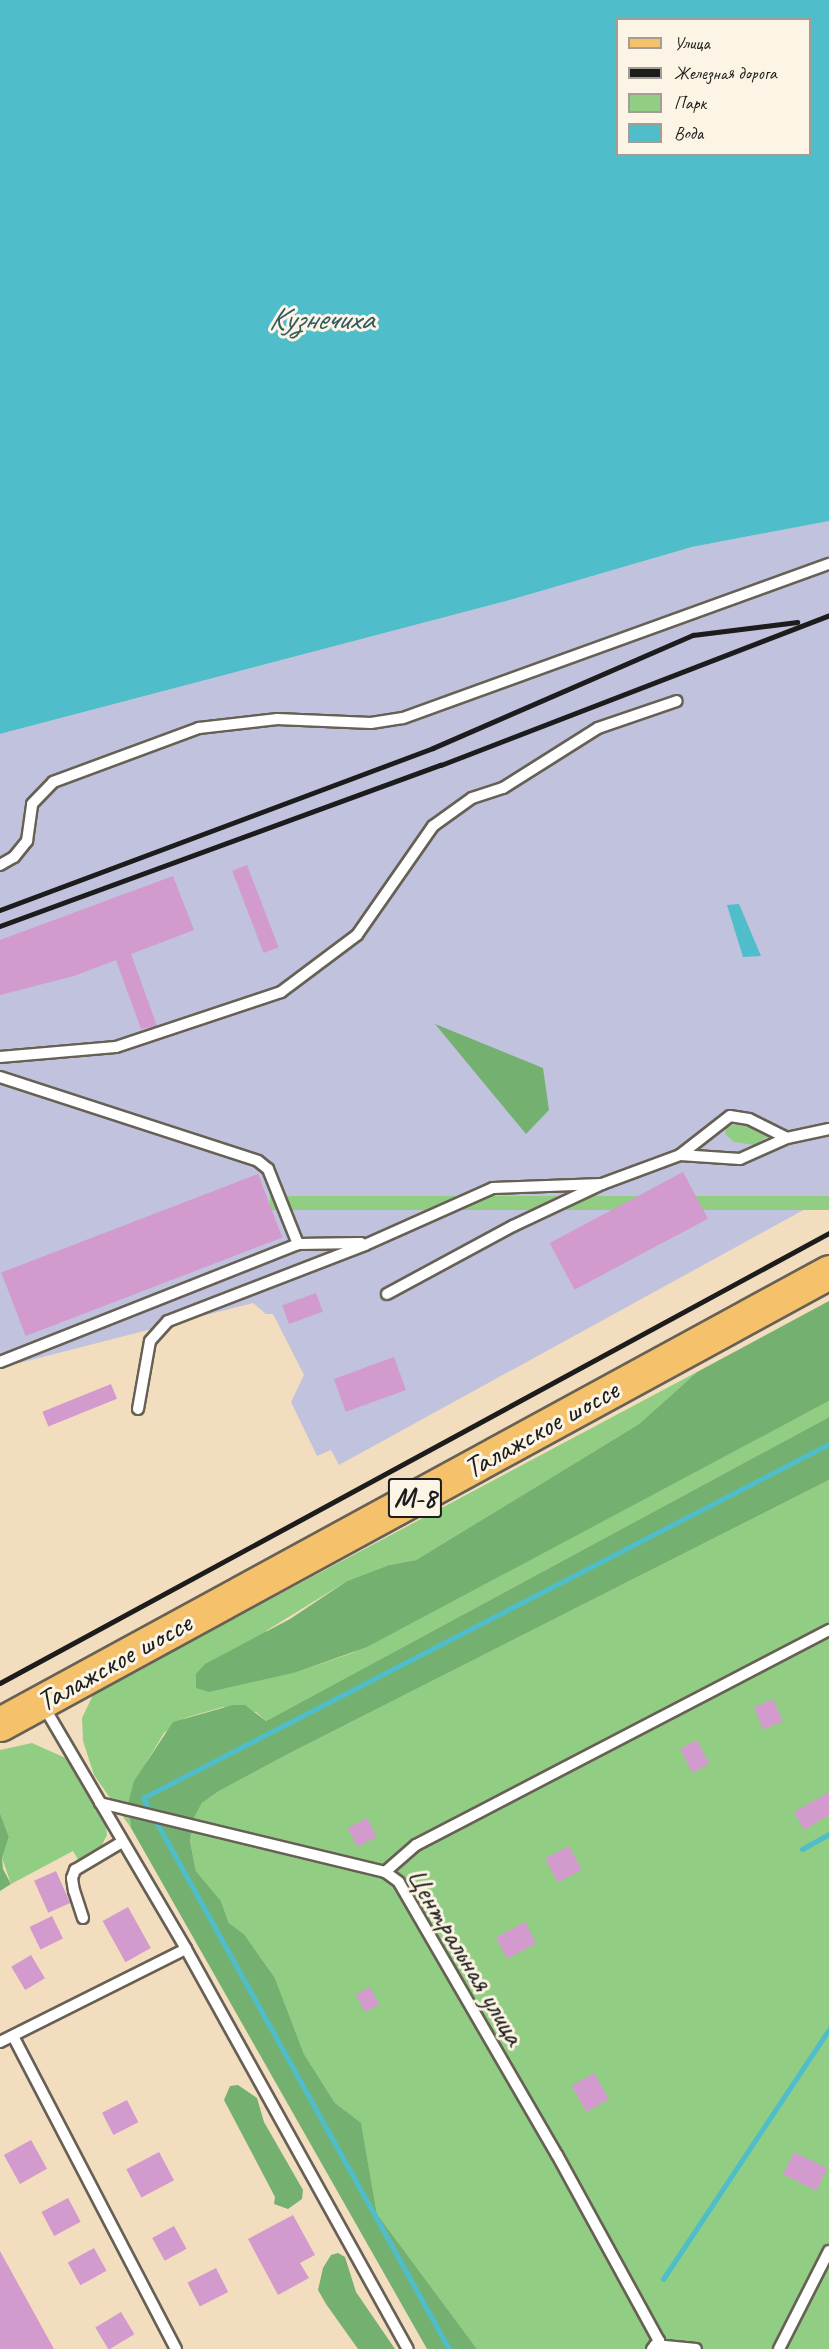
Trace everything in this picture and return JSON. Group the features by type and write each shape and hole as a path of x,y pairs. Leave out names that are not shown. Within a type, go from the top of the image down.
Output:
{"main road":[{"name":"Талажское шоссе","path":"0,1724 829,1272"}],"lane":[{"path":"0,865 14,857 27,841 32,804 53,782 188,732 277,719 370,723 403,718 829,564"},
{"path":"0,1057 116,1047 281,992 357,935 433,826 472,798 503,788 598,728 677,701"},
{"path":"0,1077 258,1161 268,1169 298,1244"},
{"path":"387,1294 513,1226 602,1184 680,1155 730,1116 749,1119 787,1138"},
{"path":"680,1155 740,1160 787,1138 829,1129"},
{"path":"138,1409 150,1341 168,1321 370,1242 493,1188 602,1184"},
{"path":"0,1362 298,1244 370,1242"},
{"name":"Центральная улица","path":"654,2347 659,2341 557,2155 399,1882 385,1872 416,1845 829,1630"},
{"path":"41,1702 186,1949 408,2349"},
{"path":"100,1803 385,1872"},
{"path":"83,1918 74,1891 72,1878 75,1870 122,1842"},
{"path":"0,2042 186,1949"},
{"path":"13,2036 176,2349"},
{"path":"779,2349 829,2250"},
{"path":"654,2347 696,2349"}],"shaded area":[{"path":"829,521 829,1196 339,1465 331,1450 317,1456 291,1402 304,1375 273,1314 266,1314 253,1303 0,1368 0,734 510,600 692,547"}],"green space":[{"path":"435,1024 543,1068 549,1110 526,1134"},
{"path":"735,1124 749,1124 768,1136 755,1145 734,1142 725,1134 726,1128"},
{"path":"270,1196 829,1196 829,1210 270,1210"},
{"path":"829,1301 829,1401 367,1647 297,1672 209,1692 196,1688 196,1674 205,1664 290,1619 347,1581 389,1565 416,1560 639,1424 697,1372"},
{"path":"697,1372 639,1424 416,1560 389,1565 347,1581 266,1631 297,1672 352,1653 829,1401 829,1417 266,1721 256,1712 223,1707 185,1718 164,1733 135,1781 128,1803 131,1828 94,1775 83,1741 82,1718 94,1693"},
{"path":"829,1417 829,1480 219,1791 202,1803 193,1820 190,1841 196,1871 221,1901 229,1923 244,1934 275,1978 304,2054 335,2103 361,2123 377,2214 477,2349 427,2349 131,1828 128,1803 134,1781 173,1722 233,1705 245,1705 266,1721"},
{"path":"829,1480 829,2349 477,2349 377,2214 361,2124 335,2103 304,2054 275,1978 244,1934 229,1923 221,1901 196,1871 190,1841 193,1820 202,1803 219,1791"},
{"path":"32,1743 70,1760 106,1825 107,1835 101,1847 79,1861 73,1851 11,1884 2,1858 9,1837 0,1813 0,1750"},
{"path":"0,1813 9,1837 2,1858 3,1869 11,1884 0,1891"},
{"path":"238,2085 257,2098 264,2122 303,2190 302,2199 288,2209 274,2204 275,2197 224,2100 230,2086"},
{"path":"338,2253 345,2257 356,2292 395,2349 358,2349 326,2304 318,2290 323,2268 331,2255"}],"water":[{"name":"Кузнечиха","path":"0,0 829,0 829,521 692,547 510,600 0,734"},
{"path":"739,904 761,956 743,957 727,905"}],"building":[{"path":"247,865 279,947 264,953 232,871"},
{"path":"173,876 194,930 131,954 157,1026 141,1029 116,960 74,976 0,995 0,940"},
{"path":"683,1172 708,1219 575,1290 550,1243"},
{"path":"258,1174 282,1237 26,1336 1,1273"},
{"path":"316,1293 323,1312 289,1324 282,1305"},
{"path":"394,1357 406,1390 346,1412 334,1379"},
{"path":"111,1384 117,1399 48,1427 42,1412"},
{"path":"773,1699 783,1721 764,1729 754,1708"},
{"path":"697,1740 709,1764 692,1773 680,1749"},
{"path":"829,1792 829,1815 804,1830 794,1812"},
{"path":"367,1818 377,1837 357,1847 348,1828"},
{"path":"569,1846 582,1870 558,1883 545,1859"},
{"path":"56,1871 70,1903 48,1913 34,1881"},
{"path":"128,1907 151,1948 125,1962 103,1921"},
{"path":"52,1916 63,1938 40,1949 30,1927"},
{"path":"525,1922 536,1943 507,1959 496,1937"},
{"path":"31,1955 45,1978 25,1990 11,1967"},
{"path":"370,1987 379,2005 365,2012 356,1994"},
{"path":"594,2073 609,2099 586,2112 571,2086"},
{"path":"127,2100 138,2122 113,2135 102,2113"},
{"path":"31,2140 47,2169 20,2184 4,2155"},
{"path":"159,2152 174,2180 141,2198 126,2169"},
{"path":"794,2152 827,2168 816,2191 783,2174"},
{"path":"68,2198 81,2222 54,2236 42,2212"},
{"path":"293,2215 315,2255 300,2263 309,2278 278,2295 248,2239"},
{"path":"174,2226 187,2249 165,2261 152,2238"},
{"path":"94,2248 107,2271 80,2285 68,2263"},
{"path":"0,2251 54,2349 0,2349"},
{"path":"216,2268 228,2292 200,2307 187,2283"},
{"path":"121,2312 134,2334 108,2349 95,2327"}],"waterway":[{"path":"449,2349 143,1798 829,1444"},
{"path":"802,1849 829,1834"},
{"path":"663,2279 829,2029"}],"railway":[{"path":"0,926 441,765 829,615"},
{"path":"0,910 433,748 693,635 797,622"},
{"path":"0,1683 829,1233"}]}
